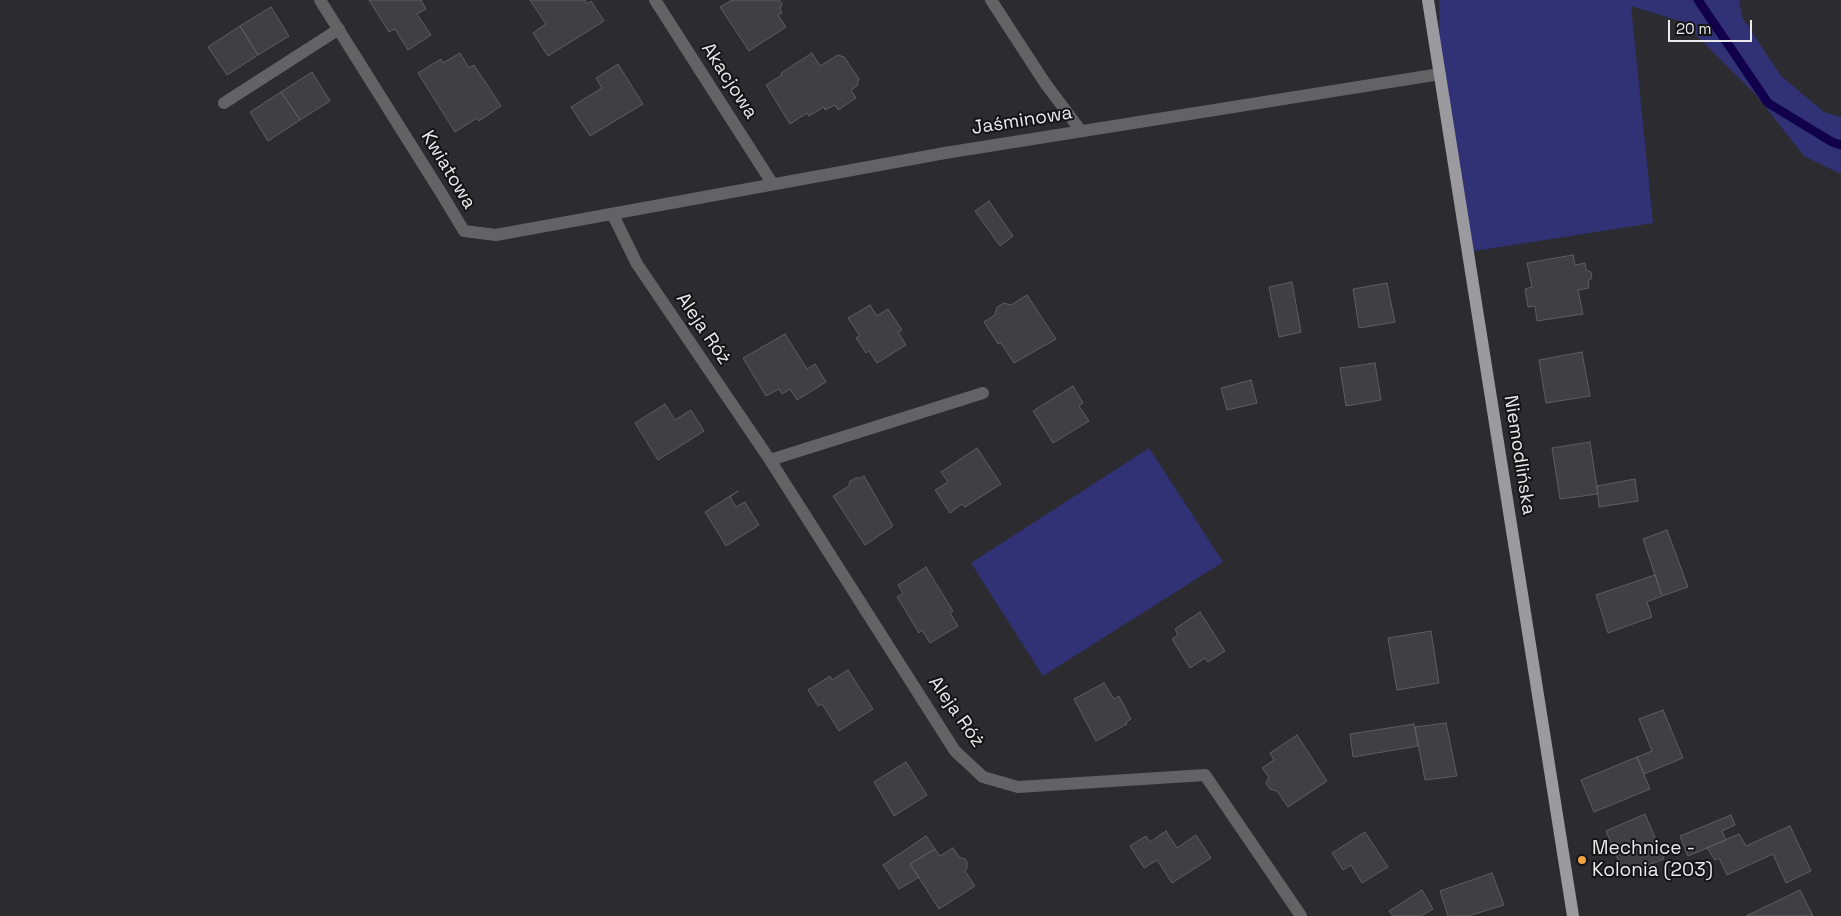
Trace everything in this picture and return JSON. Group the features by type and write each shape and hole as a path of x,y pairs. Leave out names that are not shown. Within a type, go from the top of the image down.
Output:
{"main road":[{"name":"Niemodlińska","path":"1428,0 1573,916"}],"street":[{"name":"Kwiatowa","path":"320,0 444,196 464,231 496,235 613,215"},
{"name":"Akacjowa","path":"655,0 772,183"},
{"path":"991,0 1045,83 1080,131"},
{"path":"224,103 339,29"},
{"name":"Jaśminowa","path":"613,215 772,183 945,152 1440,74"},
{"name":"Aleja Róż","path":"613,215 637,264 770,460 955,751 983,777 1018,788 1205,774 1301,916"},
{"path":"770,460 983,394"}],"shaded area":[{"path":"1439,0 1739,0 1742,17 1781,76 1824,112 1841,117 1841,174 1804,156 1756,95 1683,22 1631,6 1653,223 1468,252 1440,74"},
{"path":"1149,448 1223,562 1043,676 971,563"}],"building":[{"path":"369,0 421,0 426,9 417,14 431,35 408,50 395,29 389,32"},
{"path":"530,0 585,0 587,4 591,1 604,21 548,56 533,33 546,24"},
{"path":"732,0 779,0 782,4 780,9 782,13 778,15 786,27 749,51 720,7"},
{"path":"271,7 289,36 258,55 240,26"},
{"path":"240,26 258,55 227,75 208,47"},
{"path":"460,53 469,68 474,65 501,106 479,121 477,118 455,132 418,73 441,59 443,63"},
{"path":"812,53 820,66 838,55 844,57 859,79 857,86 851,90 856,98 838,110 835,105 825,110 824,107 809,116 807,113 790,124 766,85"},
{"path":"618,64 643,104 590,136 571,107 602,88 596,78"},
{"path":"312,72 330,101 300,120 281,92"},
{"path":"281,92 300,120 268,141 250,112"},
{"path":"989,201 1013,236 1000,246 975,211"},
{"path":"1573,255 1575,265 1585,263 1586,270 1591,272 1592,278 1588,281 1589,288 1578,290 1583,314 1537,321 1535,306 1528,307 1525,289 1532,287 1527,263"},
{"path":"1292,282 1301,332 1279,337 1269,287"},
{"path":"1387,283 1395,322 1359,328 1353,289"},
{"path":"1027,295 1056,339 1014,363 1001,343 998,344 984,322 995,315 997,307 1004,303 1011,305"},
{"path":"870,305 877,316 888,309 902,330 898,332 906,345 877,363 869,351 866,353 856,338 860,336 848,318"},
{"path":"785,334 807,369 815,364 826,382 797,400 790,389 782,394 779,389 766,396 743,358"},
{"path":"1582,352 1590,396 1546,403 1539,360"},
{"path":"1375,363 1381,400 1346,406 1340,368"},
{"path":"1251,380 1257,403 1227,410 1221,388"},
{"path":"1073,386 1083,403 1079,406 1089,421 1053,443 1033,411"},
{"path":"665,404 675,420 691,410 704,431 658,460 635,423"},
{"path":"1590,442 1598,494 1560,499 1552,448"},
{"path":"977,448 1001,484 965,507 962,504 950,513 935,490 948,482 941,472"},
{"path":"864,476 893,526 865,545 833,496 849,486 850,481"},
{"path":"1635,479 1638,501 1599,507 1597,486"},
{"path":"738,491 730,497 736,507 745,502 759,525 726,546 705,512"},
{"path":"1667,530 1688,587 1662,596 1643,539"},
{"path":"926,567 953,611 950,613 958,626 930,643 922,630 919,633 897,597 903,593 898,585"},
{"path":"1655,575 1662,596 1647,602 1652,617 1608,633 1596,595"},
{"path":"1200,612 1225,651 1208,662 1205,658 1190,668 1172,639 1178,635 1175,629"},
{"path":"1431,631 1439,683 1397,690 1388,638"},
{"path":"848,670 873,709 839,731 822,704 818,706 808,690 830,676 832,680"},
{"path":"1104,683 1114,699 1119,696 1131,719 1126,722 1127,724 1096,741 1074,699"},
{"path":"1663,710 1683,758 1644,774 1637,757 1652,751 1639,719"},
{"path":"1446,723 1457,776 1425,780 1415,727"},
{"path":"1414,724 1418,746 1353,757 1350,734"},
{"path":"1297,735 1327,781 1288,807 1277,791 1270,789 1266,783 1269,777 1262,768 1274,760 1270,753"},
{"path":"1637,757 1650,789 1594,812 1581,780"},
{"path":"906,762 927,795 894,816 874,782"},
{"path":"1645,814 1664,859 1624,874 1606,831"},
{"path":"1731,815 1735,825 1722,831 1726,840 1688,856 1680,836"},
{"path":"1790,826 1811,871 1786,883 1773,854 1727,875 1719,858 1715,860 1707,848 1739,834 1746,846"},
{"path":"1166,831 1177,848 1196,835 1211,858 1172,883 1157,860 1144,868 1130,846 1146,836 1150,842"},
{"path":"1365,832 1388,867 1362,883 1351,865 1343,870 1332,853"},
{"path":"926,836 935,849 910,864 919,877 899,889 883,865"},
{"path":"953,848 959,857 967,862 965,871 975,886 939,909 910,864 935,849 940,856"},
{"path":"1492,873 1504,905 1468,916 1448,916 1440,891"},
{"path":"1422,890 1433,909 1421,916 1393,916 1389,911"},
{"path":"1800,890 1813,916 1746,916"}],"waterway":[{"path":"1698,0 1768,103 1832,142 1841,145"}],"place":[{"name":"Mechnice - Kolonia (203)","path":"1582,860"}]}
